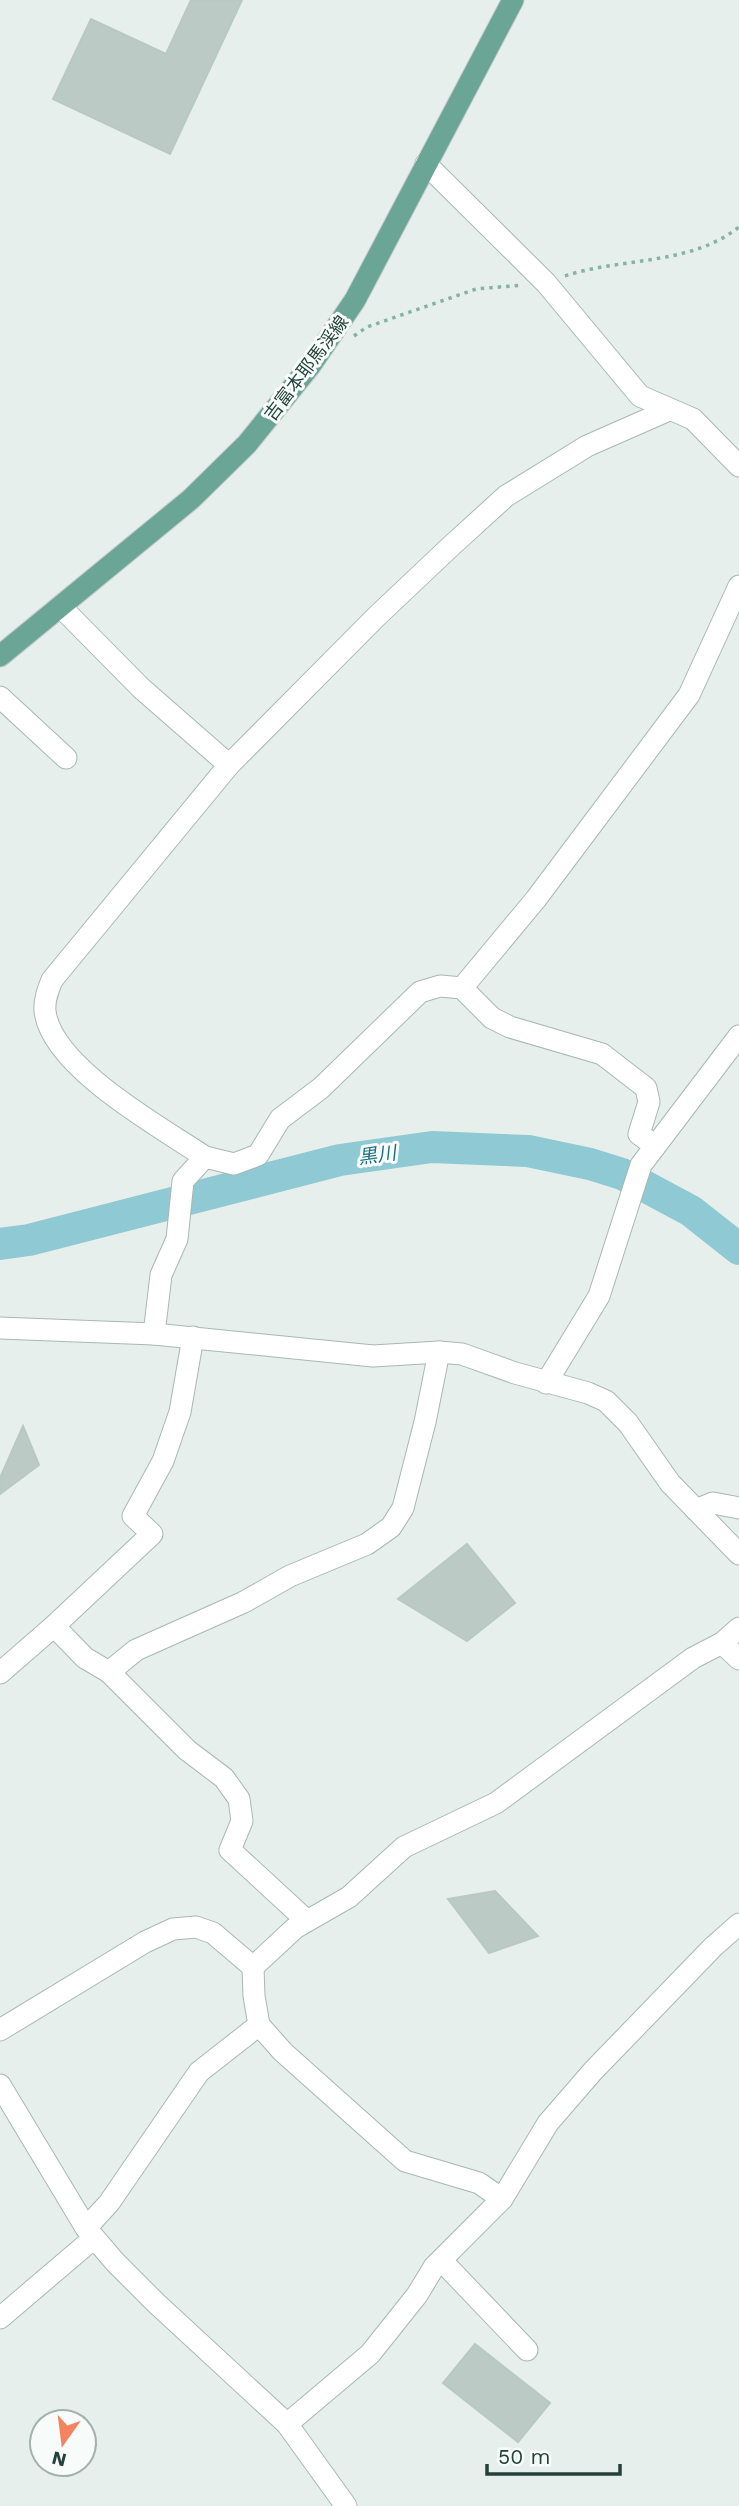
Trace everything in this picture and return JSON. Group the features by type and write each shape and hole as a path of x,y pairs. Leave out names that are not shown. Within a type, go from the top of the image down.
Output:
{"main road":[{"name":"吉富本耶馬渓線","path":"0,656 191,499 247,444 310,366 355,300 513,0"}],"street":[{"path":"426,164 546,283 640,396 693,419 739,466"},
{"path":"655,1146 639,1133 649,1101 646,1088 602,1054 510,1027 492,1018 461,988 440,986 420,992 321,1088 280,1119 258,1155 234,1164 205,1157 117,1098 73,1062 56,1039 45,1012 52,980 229,765 376,617 506,496 587,446 669,410"},
{"path":"461,988 536,900 689,695 739,586"},
{"path":"61,607 141,688 229,765"},
{"path":"0,697 66,758"},
{"path":"546,1383 599,1296 641,1165 739,1036"},
{"path":"154,1334 160,1275 177,1239 183,1181 205,1157"},
{"path":"2,1331 154,1334 373,1356 439,1352 462,1354 606,1401 628,1423 670,1483 739,1554"},
{"path":"0,1673 152,1534 134,1516 163,1461 180,1412 193,1337"},
{"path":"109,1672 136,1650 244,1602 290,1576 368,1544 391,1527 403,1508 439,1352"},
{"path":"696,1510 713,1503 739,1508"},
{"path":"54,1626 85,1658 109,1672 187,1750 224,1778 239,1799 242,1821 230,1850 306,1920"},
{"path":"253,1968 306,1920 349,1897 404,1847 496,1803 693,1658 722,1643 739,1628"},
{"path":"722,1643 739,1659"},
{"path":"287,2424 370,2354 441,2260 502,2199 548,2123 713,1947 739,1924"},
{"path":"0,2030 145,1942 173,1929 196,1927 213,1933 253,1968 259,2025 283,2052 405,2161 479,2183 502,2199"},
{"path":"0,2318 90,2233 199,2072 259,2025"},
{"path":"0,2085 90,2233 156,2303 287,2424 346,2506"},
{"path":"441,2260 527,2350"}],"path":[{"path":"348,340 368,327 476,289 546,283 586,269 672,256 695,250 739,226"}],"building":[{"path":"191,0 242,0 170,154 53,99 91,19 166,54"},
{"path":"23,1426 39,1465 0,1494 0,1478"},
{"path":"467,1544 515,1603 467,1641 398,1599"},
{"path":"495,1891 538,1936 489,1953 448,1899"},
{"path":"475,2344 550,2403 518,2442 443,2383"}],"waterway":[{"name":"黒川","path":"0,1244 29,1240 340,1160 432,1147 528,1151 590,1164 622,1174 691,1211 739,1249"}]}
